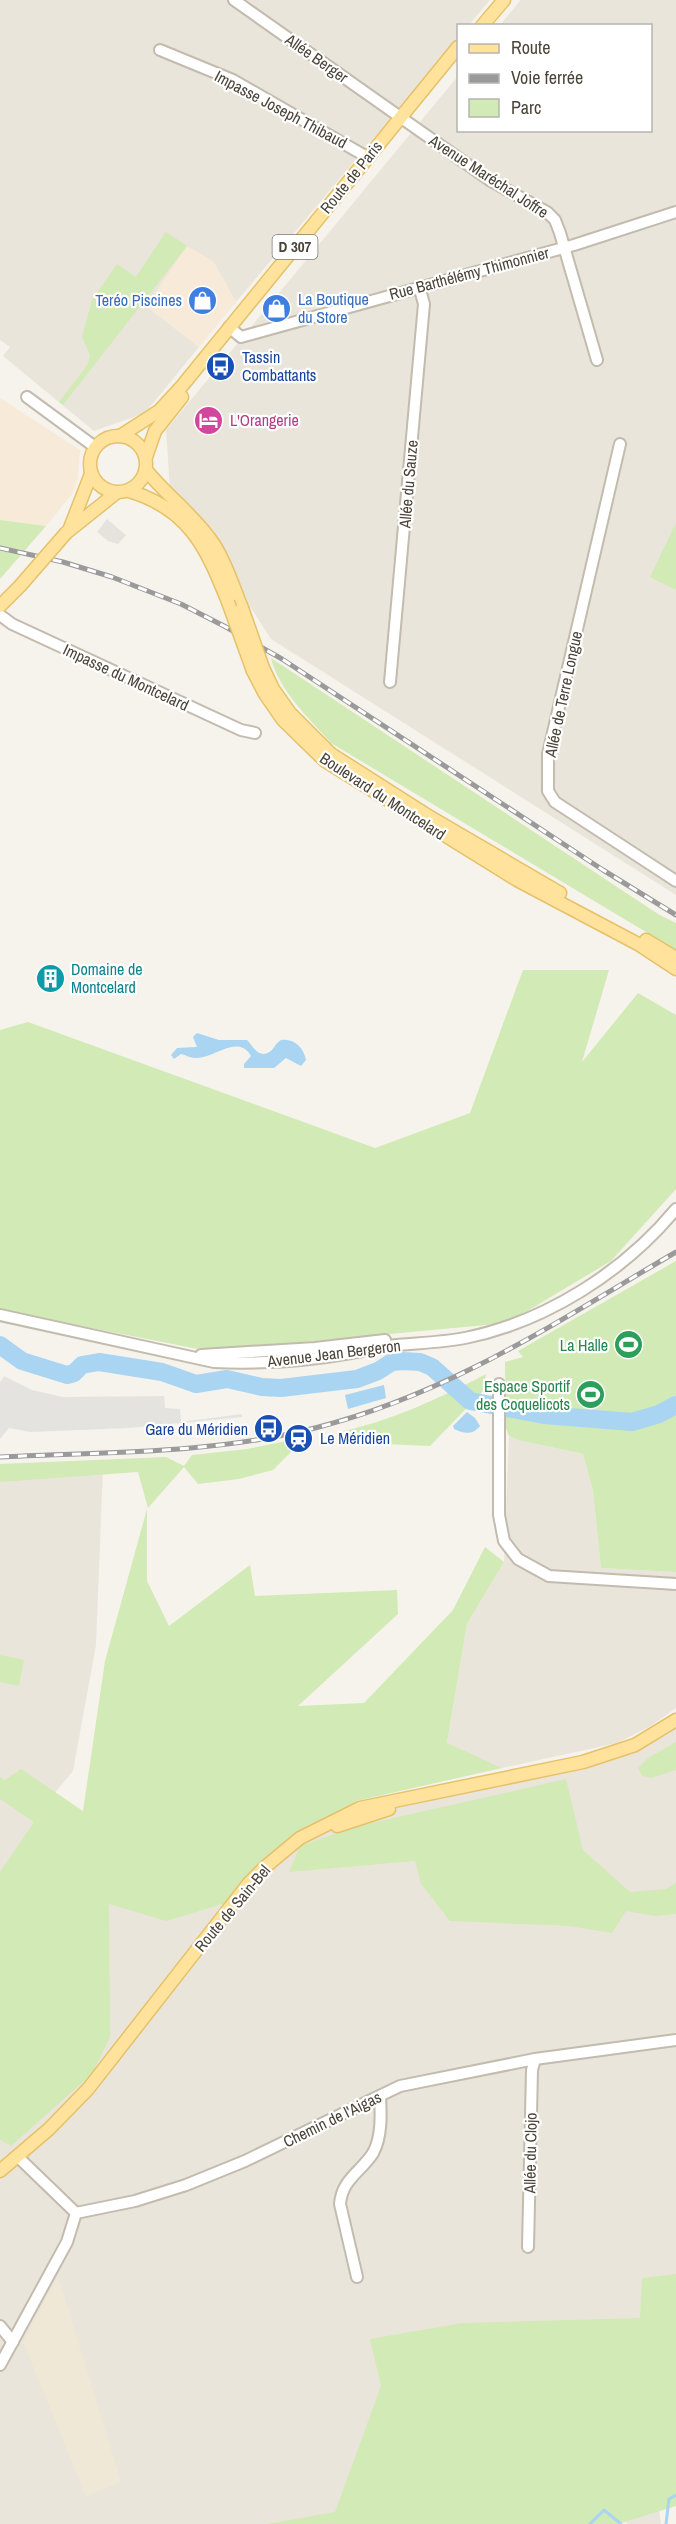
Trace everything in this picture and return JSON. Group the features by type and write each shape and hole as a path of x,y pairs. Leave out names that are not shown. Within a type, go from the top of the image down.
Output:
{"main road":[{"path":"479,24 498,0"},
{"path":"484,24 504,0"},
{"name":"Route de Paris","path":"120,436 159,411 232,329 457,49"},
{"name":"Route de Paris","path":"146,463 155,431 232,329 367,157 457,55"},
{"path":"120,436 136,442 146,463 137,486 129,491 116,493 101,488 91,474 89,465 95,447 102,441 120,436"},
{"name":"Boulevard du Montcelard","path":"146,463 159,486 198,523 215,545 242,608 265,694 283,720 325,761 517,880 638,944 676,969"},
{"path":"68,530 91,474"},
{"name":"Boulevard du Montcelard","path":"129,491 150,497 176,513 191,529 203,547 258,670 290,713 331,754 521,872 676,958"},
{"path":"0,607 68,530 87,518 116,493"},
{"name":"Route de Sain-Bel","path":"0,2181 88,2089 249,1883 265,1866 300,1838 360,1808 594,1759 635,1745 676,1720"},
{"name":"Route de Sain-Bel","path":"0,2171 20,2159 93,2095 191,1964 271,1873 300,1846 347,1822 385,1810 606,1764 676,1730"}],"street":[{"name":"Allée Berger","path":"234,0 401,118"},
{"name":"Impasse Joseph Thibaud","path":"160,50 233,80 367,157"},
{"name":"Avenue Maréchal Joffre","path":"401,118 491,181 547,212 555,220 597,360"},
{"name":"Rue Barthélémy Thimonnier","path":"232,329 241,337 564,247 676,212"},
{"name":"Allée du Sauze","path":"390,682 423,304 419,286"},
{"path":"27,397 95,447"},
{"name":"Allée de Terre Longue","path":"620,444 548,754 548,791 555,802 676,881"},
{"name":"Impasse du Montcelard","path":"0,615 12,624 241,730 255,733"},
{"name":"Avenue Jean Bergeron","path":"0,1315 191,1356 315,1348 468,1333 477,1335 524,1321 580,1290 643,1244 676,1209"},
{"path":"499,1384 499,1515 504,1541 518,1559 549,1576 676,1584"},
{"name":"Chemin de l'Aigas","path":"76,2213 135,2201 186,2185 245,2161 399,2086 535,2060 676,2040"},
{"name":"Allée du Clojo","path":"528,2247 532,2070 535,2060"},
{"path":"357,2277 340,2204 340,2195 351,2176 374,2151 379,2133 380,2096"},
{"path":"0,2365 67,2242 76,2213 20,2159"},
{"path":"0,2326 13,2342"}],"shaded area":[{"path":"0,0 490,0 470,24 457,24 457,39 236,302 213,261 146,306 199,347 145,413 94,431 3,356 10,347 0,340"},
{"path":"521,0 676,0 676,895 271,639 248,603 213,530 170,489 166,430 457,77 457,132 652,132 652,24 501,24"},
{"path":"187,246 213,261 236,302 199,347 146,306"},
{"path":"0,398 80,450 78,478 72,494 46,526 0,520"},
{"path":"107,519 126,535 118,544 108,541 97,532"},
{"path":"4,1376 32,1390 63,1397 164,1396 165,1408 180,1409 181,1422 242,1414 242,1417 129,1428 30,1432 9,1428 0,1439 0,1382"},
{"path":"509,1436 583,1454 593,1491 601,1568 676,1572 676,1708 649,1727 617,1743 502,1768 447,1744 467,1624 504,1562"},
{"path":"103,1466 96,1645 73,1771 43,1807 301,1841 382,1806 581,1767 676,1725 676,2487 658,2502 661,2524 628,2524 606,2507 576,2524 0,2524 0,1470"},
{"path":"58,2276 121,2482 86,2496 23,2342"}],"green space":[{"path":"166,232 187,246 63,405 59,402 88,364 90,355 82,337 92,300 117,264 136,277"},
{"path":"0,520 46,526 0,579"},
{"path":"676,523 676,590 650,577"},
{"path":"271,658 658,914 676,923 676,950 331,743 288,693"},
{"path":"523,970 609,970 582,1062 638,993 676,1015 676,1189 611,1261 507,1323 208,1351 0,1310 0,1030 28,1022 375,1148 470,1113"},
{"name":"Espace Sportif des Coquelicots","path":"676,1261 676,1572 601,1568 593,1491 583,1454 509,1436 506,1428 505,1362 523,1357 518,1351"},
{"path":"486,1374 483,1391 430,1446 339,1442 340,1432 415,1408"},
{"path":"287,1441 291,1452 273,1470 239,1479 198,1484 184,1467 148,1508 138,1472 0,1482 0,1464 166,1457 184,1466 192,1455 247,1449"},
{"path":"147,1509 147,1581 169,1626 250,1565 255,1596 397,1590 398,1614 298,1706 364,1703 453,1610 485,1547 504,1562 467,1624 447,1743 502,1768 356,1801 286,1848 236,1900 166,1921 109,1904 110,2037 92,2074 11,2146 0,2140 0,1872 34,1822 0,1799 0,1777 5,1780 21,1769 83,1811 105,1661"},
{"path":"0,1655 24,1660 19,1686 0,1682"},
{"path":"676,1742 676,1770 651,1778 642,1776 638,1768 648,1758"},
{"path":"566,1779 583,1850 630,1892 666,1889 676,1883 676,1914 655,1916 626,1911 612,1933 569,1926 450,1921 421,1884 415,1861 289,1872 300,1846 354,1827"},
{"path":"676,2274 676,2506 618,2524 267,2524 335,2512 381,2386 370,2339 462,2323 640,2318 642,2278"}],"water":[{"path":"197,1033 219,1040 247,1040 263,1054 271,1051 281,1040 286,1040 294,1042 301,1048 306,1060 301,1066 286,1058 274,1068 244,1068 244,1064 251,1056 239,1047 202,1057 193,1058 181,1054 174,1059 171,1055 177,1048 197,1047 193,1037"},
{"path":"384,1385 386,1398 348,1409 345,1395"},
{"path":"467,1412 480,1426 468,1433 454,1429 453,1426"}],"waterway":[{"path":"0,1345 22,1361 67,1375 74,1373 82,1365 99,1362 162,1372 196,1384 227,1379 262,1387 281,1388 357,1379 378,1371 392,1362 402,1361 420,1362 432,1367 470,1401 544,1415 632,1422 659,1414 676,1405"},
{"path":"666,2524 669,2499 676,2495"},
{"path":"590,2524 604,2510 621,2524"}],"railway":[{"path":"0,548 63,562 112,577 181,604 224,626 282,659 603,870 676,915"},
{"path":"0,1457 159,1450 238,1443 276,1437 364,1414 412,1396 502,1353 676,1252"}],"place":[{"name":"Teréo Piscines","path":"203,300"},
{"name":"La Boutique du Store","path":"277,308"},
{"name":"Tassin Combattants","path":"221,366"},
{"name":"L'Orangerie","path":"209,420"},
{"name":"Domaine de Montcelard","path":"50,978"},
{"name":"La Halle","path":"629,1345"},
{"name":"Espace Sportif des Coquelicots","path":"591,1395"},
{"name":"Gare du Méridien","path":"269,1429"},
{"name":"Le Méridien","path":"299,1438"}]}
